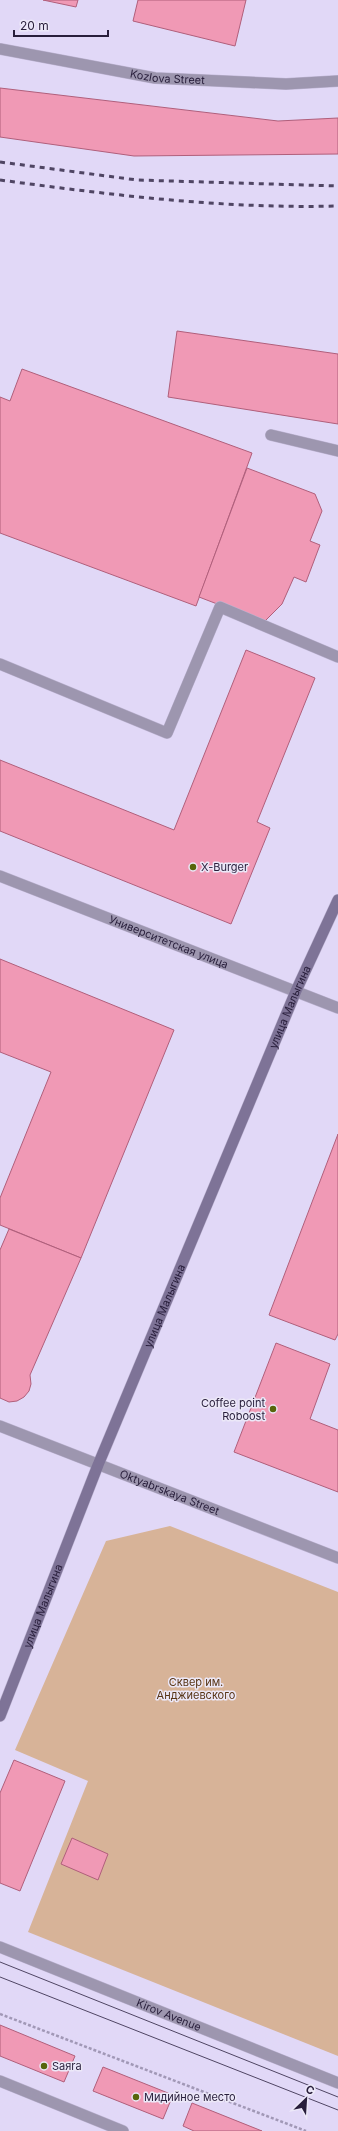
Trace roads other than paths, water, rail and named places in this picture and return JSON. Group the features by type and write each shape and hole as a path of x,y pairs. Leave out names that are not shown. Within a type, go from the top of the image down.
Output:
{"main road":[{"name":"улица Малыгина","path":"0,1716 98,1465 296,991 338,900"}],"street":[{"name":"Kozlova Street","path":"0,49 155,78 286,84 338,81"},
{"path":"271,435 338,451"},
{"path":"0,664 167,733 220,607 338,657"},
{"name":"Университетская улица","path":"0,876 338,1008"},
{"name":"Oktyabrskaya Street","path":"0,1426 338,1558"},
{"name":"Kirov Avenue","path":"0,1947 338,2083"},
{"path":"0,2081 123,2131"}],"tram line":[{"path":"0,1962 338,2097"},
{"path":"0,1977 338,2110"}],"railway":[{"path":"0,162 137,180 338,186"},
{"path":"0,180 168,200 253,205 338,206"}],"place":[{"name":"X-Burger","path":"193,867"},
{"name":"Coffee point Roboost","path":"273,1409"},
{"name":"Saяrа","path":"44,2066"},
{"name":"Мидийное место","path":"136,2097"}],"park label":[{"name":"Сквер им. Анджиевского","path":"196,1688"}]}
